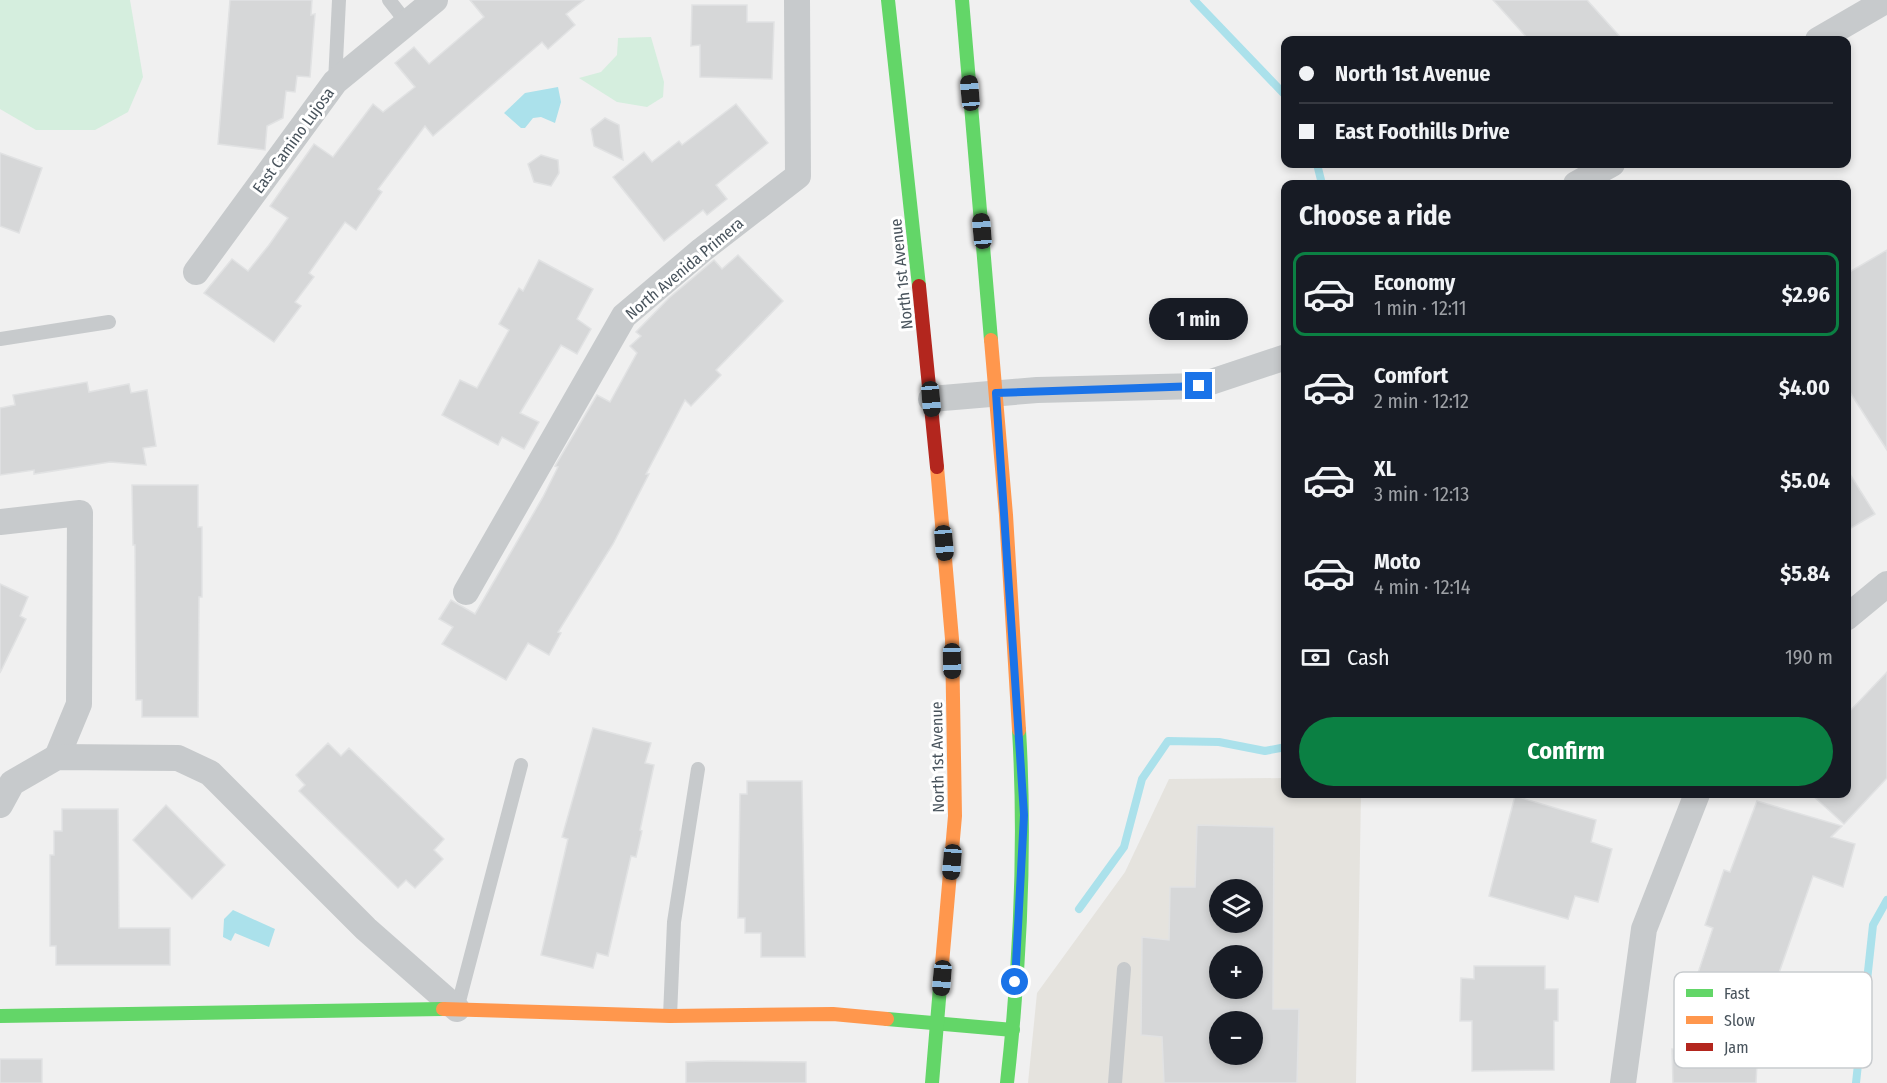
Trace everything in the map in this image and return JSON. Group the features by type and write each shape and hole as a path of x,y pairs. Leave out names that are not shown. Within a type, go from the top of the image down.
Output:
{"main road":[{"name":"North 1st Avenue","path":"888,0 931,399 952,639 955,816 939,1024 932,1083"},
{"path":"962,0 996,393 1024,815 1013,1030 1007,1083"},
{"path":"0,1016 457,1009 670,1016 833,1014 1013,1030"}],"street":[{"name":"East Camino Lujosa","path":"196,272 335,82 435,0"},
{"name":"North Avenida Primera","path":"466,592 624,316 702,250 798,176 797,0"},
{"path":"1825,36 1887,0"},
{"path":"1583,180 1605,168"},
{"path":"931,399 996,393 1199,386 1281,359"},
{"path":"0,522 80,513 79,705 57,757"},
{"path":"1851,614 1887,584"},
{"path":"0,805 12,783 57,757 178,758 210,773 366,929 457,1009"},
{"path":"1623,1083 1644,929 1695,798"}],"lane":[{"path":"335,82 339,0"},
{"path":"389,0 407,22"},
{"path":"0,339 109,322"},
{"path":"457,1009 521,765"},
{"path":"670,1016 674,922 698,769"},
{"path":"1114,1083 1124,969"}],"shaded area":[{"path":"1281,778 1281,798 1361,798 1356,1083 1028,1083 1037,993 1125,872 1169,779"}],"green space":[{"path":"0,0 130,0 143,77 128,112 95,130 36,130 0,109"},
{"path":"651,37 664,82 663,97 647,107 617,102 579,78 601,72 617,55 618,38"}],"water":[{"path":"558,87 561,102 555,123 541,117 533,118 525,128 521,128 504,113 525,93"},
{"path":"233,910 275,929 269,947 235,933 231,941 223,937 224,919"}],"building":[{"path":"230,0 312,0 311,15 315,14 310,77 297,76 295,92 286,91 283,118 267,126 265,150 218,144"},
{"path":"470,0 584,0 566,14 575,25 548,49 542,42 433,136 425,126 378,189 382,192 356,230 345,222 309,273 314,277 295,302 301,306 274,342 204,293 232,259 248,271 269,245 288,218 270,206 314,144 333,157 373,104 383,112 415,87 395,63 414,47 429,64 484,17"},
{"path":"1493,0 1587,0 1619,36 1525,36"},
{"path":"692,5 747,5 747,22 774,22 772,79 700,77 700,45 691,46"},
{"path":"736,104 768,143 716,185 727,199 707,215 703,210 664,241 613,177 644,152 652,162 679,141 682,145"},
{"path":"605,118 619,125 623,160 594,146 591,129"},
{"path":"0,153 42,168 19,233 0,226"},
{"path":"541,155 558,160 559,173 551,186 534,182 528,164"},
{"path":"1887,250 1887,450 1851,394 1851,271"},
{"path":"738,255 783,301 716,370 721,375 691,406 685,400 613,544 558,632 561,633 549,655 528,643 506,680 442,644 453,627 439,619 451,600 475,614 543,497 558,467 555,466 597,395 610,402 637,353 630,346 641,336 636,332 669,298 714,260 722,269"},
{"path":"539,260 593,289 577,319 591,329 577,354 561,345 520,413 539,422 524,449 502,437 498,445 442,415 460,380 477,388 509,330 499,324 519,288 523,291"},
{"path":"87,382 89,392 129,384 131,393 147,390 156,446 143,448 146,465 110,462 34,474 34,470 0,475 0,408 15,405 13,395"},
{"path":"1851,476 1875,514 1851,528"},
{"path":"132,485 198,485 198,527 202,527 202,597 199,597 198,717 142,717 142,700 136,700 135,545 133,545"},
{"path":"0,584 28,597 20,616 26,619 0,673"},
{"path":"1887,672 1887,778 1844,824 1815,798 1851,798 1851,710"},
{"path":"593,728 651,743 645,763 654,765 636,857 631,856 608,956 597,953 593,968 541,955 568,839 562,837"},
{"path":"328,743 341,756 349,748 444,839 434,850 443,859 415,888 406,880 398,888 299,791 305,785 296,775"},
{"path":"747,781 802,781 805,957 761,957 761,933 745,933 745,918 738,918 740,794 747,794"},
{"path":"1514,798 1522,798 1596,820 1591,842 1612,849 1598,902 1575,896 1568,919 1489,896"},
{"path":"1757,801 1842,826 1831,837 1855,844 1843,887 1813,876 1779,972 1698,972 1713,928 1705,925 1724,870 1730,872"},
{"path":"166,805 225,865 192,899 133,840"},
{"path":"62,809 118,809 119,928 170,928 170,965 56,965 56,946 50,946 50,855 54,855 54,831 62,831"},
{"path":"1197,825 1274,827 1273,1009 1299,1009 1297,1083 1164,1083 1162,1037 1141,1035 1142,937 1169,940 1170,887 1195,887"},
{"path":"1474,966 1545,966 1545,989 1558,989 1558,1021 1554,1021 1554,1070 1472,1071 1472,1021 1460,1021 1461,978 1474,979"},
{"path":"1672,1049 1674,1049 1674,1068 1757,1068 1756,1083 1673,1083"},
{"path":"0,1059 42,1059 42,1083 0,1083"},
{"path":"686,1062 806,1062 806,1083 686,1083"}],"waterway":[{"path":"1194,0 1281,91"},
{"path":"1318,168 1321,180"},
{"path":"1079,909 1124,847 1142,779 1168,741 1219,742 1265,751 1281,748"},
{"path":"1868,972 1873,925 1887,900"},
{"path":"1856,1083 1858,1068"}],"traffic: fast":[{"path":"888,0 919,286"},
{"path":"962,0 991,340"},
{"path":"1007,1083 1015,995 1022,862 1019,730"},
{"path":"932,1083 941,975"},
{"path":"0,1016 443,1009"},
{"path":"887,1019 1013,1030"}],"traffic: slow":[{"path":"991,340 1006,515 1019,730"},
{"path":"937,467 952,639 955,816 941,975"},
{"path":"443,1009 670,1016 833,1014 887,1019"}],"traffic: jam":[{"path":"919,286 937,467"}],"route":[{"path":"1015,982 1024,815 996,393 1199,386"}]}
